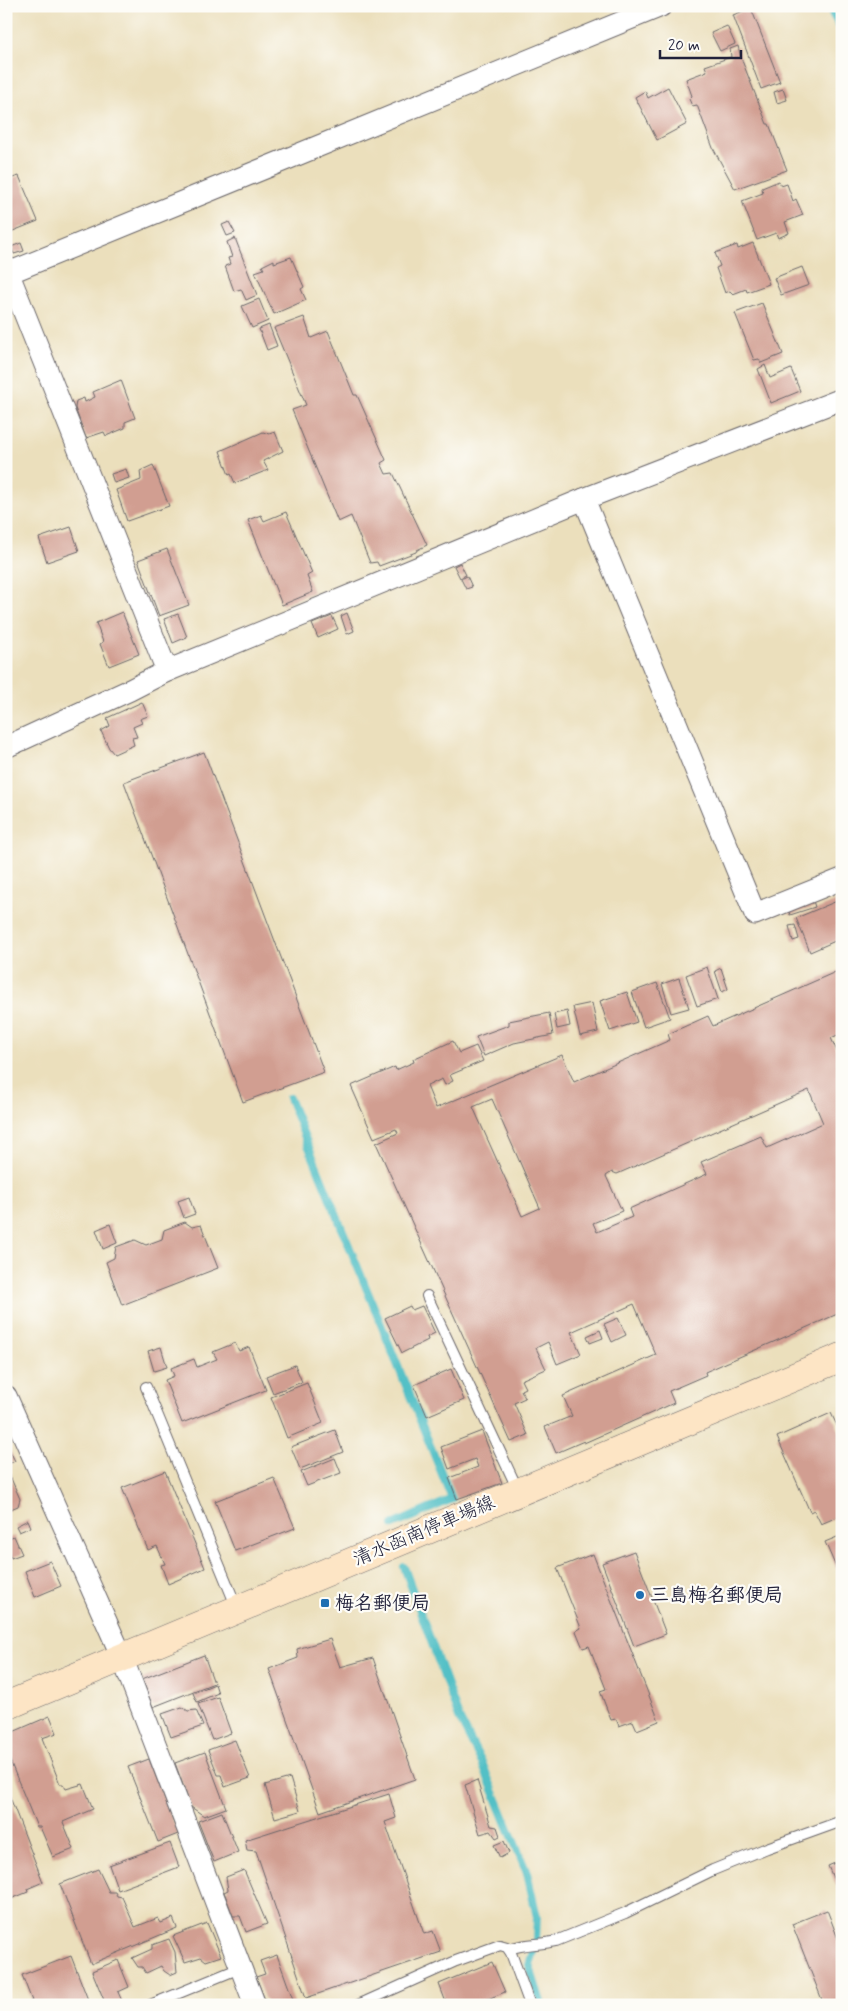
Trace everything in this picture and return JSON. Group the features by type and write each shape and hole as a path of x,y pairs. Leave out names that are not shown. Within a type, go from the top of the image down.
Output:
{"main road":[{"name":"清水函南停車場線","path":"6,1706 842,1357"}],"street":[{"path":"167,671 7,271 661,6"},
{"path":"6,746 130,690 167,671 584,499 842,399"},
{"path":"584,499 755,914 842,879"},
{"path":"6,1396 122,1657 255,2005"}],"lane":[{"path":"427,1296 519,1492"},
{"path":"146,1387 238,1609"},
{"path":"508,1949 526,1944 546,1944 625,1913 713,1870 842,1821"},
{"path":"358,2005 465,1958 500,1945 508,1949 530,2005"},
{"path":"150,2005 240,1968"}],"building":[{"path":"751,8 780,82 761,89 733,15"},
{"path":"727,26 735,44 720,51 711,33"},
{"path":"738,46 767,124 769,124 787,170 735,189 713,148 697,105 692,106 689,99 692,96 686,79 707,71 705,66 731,57 730,49"},
{"path":"668,87 687,124 657,140 635,97 645,91 648,98"},
{"path":"783,89 787,100 777,103 774,92"},
{"path":"19,176 38,221 8,233 6,228 6,180"},
{"path":"779,181 781,186 787,184 793,201 796,199 803,215 785,222 789,233 778,238 776,233 757,240 742,201 763,193 762,188"},
{"path":"229,222 235,233 227,236 222,225"},
{"path":"235,238 257,295 246,300 241,289 234,291 225,266 230,264 228,258 232,257 227,242"},
{"path":"21,243 24,251 14,254 11,247"},
{"path":"753,243 769,284 747,292 746,289 733,294 730,291 725,293 716,268 720,266 715,253 737,245 738,249"},
{"path":"291,257 304,287 301,289 306,300 274,314 255,272 264,269 262,266 274,260 274,263"},
{"path":"802,267 809,285 781,295 774,278"},
{"path":"259,299 268,321 252,328 242,306"},
{"path":"762,303 783,354 761,363 759,359 754,360 735,313"},
{"path":"304,317 311,338 328,331 354,395 357,395 386,460 381,463 386,474 393,473 427,545 416,552 379,566 377,562 370,563 351,516 338,522 292,410 306,405 274,328"},
{"path":"269,325 277,346 267,350 259,329"},
{"path":"765,365 770,378 791,369 800,391 771,403 758,369"},
{"path":"121,380 135,418 125,422 125,428 106,436 104,432 86,438 75,408 76,401 84,398 85,402 95,397 93,392"},
{"path":"263,432 269,434 275,432 283,451 263,461 268,470 235,483 231,474 229,475 220,451"},
{"path":"153,465 169,506 127,521 116,490 141,480 140,471"},
{"path":"126,469 129,478 114,483 111,474"},
{"path":"286,512 312,573 307,576 313,592 282,605 248,520 261,515 264,521"},
{"path":"71,527 79,551 47,562 39,538"},
{"path":"167,549 189,605 159,616 138,560"},
{"path":"460,563 466,575 460,578 454,566"},
{"path":"467,576 472,587 466,589 461,579"},
{"path":"122,612 139,654 109,666 100,644 103,642 96,623"},
{"path":"347,613 354,631 347,634 341,616"},
{"path":"178,614 187,637 173,643 164,619"},
{"path":"332,616 338,629 318,638 312,624"},
{"path":"142,702 148,716 140,719 142,723 133,727 137,737 132,738 134,745 114,754 101,731 110,726 107,718"},
{"path":"204,752 324,1072 243,1102 124,782"},
{"path":"842,899 842,938 810,952 796,918"},
{"path":"813,901 815,907 790,915 788,909"},
{"path":"795,925 799,939 793,941 789,926"},
{"path":"707,967 718,999 697,1006 686,975"},
{"path":"721,968 728,989 722,992 715,971"},
{"path":"840,970 842,974 842,1033 831,1038 842,1062 842,1312 705,1372 706,1375 669,1391 674,1403 584,1443 584,1441 556,1453 545,1427 572,1416 563,1396 656,1355 634,1304 571,1332 581,1354 557,1364 548,1342 536,1348 546,1369 521,1380 525,1388 521,1390 525,1398 514,1403 528,1435 511,1442 376,1143 398,1133 396,1129 374,1138 351,1086 395,1067 396,1070 414,1062 413,1059 453,1041 459,1053 476,1046 483,1061 450,1075 453,1081 445,1085 442,1079 427,1086 436,1108 562,1055 574,1082 670,1040 668,1034 708,1016 713,1026","holes":["809,1090 823,1123 767,1148 761,1136 701,1162 707,1174 629,1209 632,1217 597,1232 593,1223 622,1211 606,1176 612,1172 617,1174","492,1099 540,1208 522,1216 473,1107"]},
{"path":"679,978 689,1008 671,1013 662,984"},
{"path":"657,983 670,1018 644,1027 632,992"},
{"path":"627,992 637,1022 610,1031 600,1001"},
{"path":"592,1003 598,1032 580,1036 573,1007"},
{"path":"567,1011 570,1026 557,1029 554,1014"},
{"path":"549,1013 553,1035 514,1043 484,1056 476,1037 509,1025 509,1021"},
{"path":"189,1197 195,1214 184,1218 178,1201"},
{"path":"185,1222 192,1227 201,1225 218,1268 122,1305 106,1262 114,1258 116,1247 135,1240 146,1245 162,1239 164,1230"},
{"path":"110,1224 117,1243 103,1249 96,1230"},
{"path":"410,1306 412,1310 422,1306 435,1333 427,1337 428,1340 402,1353 385,1318"},
{"path":"618,1318 626,1335 612,1342 604,1324"},
{"path":"600,1330 603,1338 590,1343 587,1336"},
{"path":"235,1343 239,1351 249,1347 266,1390 182,1423 165,1380 174,1376 171,1368 194,1359 197,1367 217,1359 213,1352"},
{"path":"161,1347 167,1367 154,1371 148,1351"},
{"path":"295,1365 302,1382 273,1393 266,1376"},
{"path":"451,1369 464,1400 427,1416 414,1385"},
{"path":"307,1383 323,1423 287,1438 271,1397"},
{"path":"831,1413 842,1436 842,1515 821,1524 814,1510 810,1512 777,1437"},
{"path":"335,1430 343,1452 300,1469 291,1447"},
{"path":"482,1431 502,1483 457,1499 449,1478 478,1467 475,1459 449,1469 441,1447"},
{"path":"8,1447 15,1461 6,1465 6,1448"},
{"path":"335,1458 341,1473 307,1486 301,1472"},
{"path":"6,1467 20,1499 18,1506 6,1511"},
{"path":"165,1471 205,1568 168,1584 161,1565 165,1564 157,1546 148,1550 122,1488"},
{"path":"274,1478 295,1528 235,1551 215,1501"},
{"path":"28,1520 31,1527 19,1532 16,1526"},
{"path":"842,1535 842,1581 825,1542"},
{"path":"14,1536 22,1554 11,1558 6,1546 6,1539"},
{"path":"634,1551 666,1634 634,1646 602,1563"},
{"path":"593,1554 659,1721 637,1730 633,1721 619,1726 616,1719 611,1720 600,1691 606,1689 589,1646 583,1648 576,1631 581,1628 557,1568"},
{"path":"50,1561 61,1586 35,1597 25,1571"},
{"path":"330,1639 340,1667 373,1658 415,1779 320,1812 269,1669 298,1658 297,1649"},
{"path":"204,1655 214,1683 153,1707 142,1679"},
{"path":"215,1684 218,1693 197,1702 193,1693"},
{"path":"218,1697 231,1733 212,1740 198,1704"},
{"path":"182,1707 188,1711 196,1710 203,1726 171,1737 162,1714"},
{"path":"50,1716 57,1733 42,1738 60,1784 63,1784 66,1789 83,1784 93,1809 63,1822 74,1849 53,1857 40,1827 37,1827 6,1751 6,1735"},
{"path":"235,1740 250,1778 225,1787 208,1750"},
{"path":"205,1752 226,1808 204,1816 191,1807 175,1763"},
{"path":"149,1759 178,1834 158,1842 128,1767"},
{"path":"290,1778 300,1811 275,1818 265,1785"},
{"path":"477,1780 491,1826 497,1827 500,1836 496,1838 491,1831 480,1834 465,1785"},
{"path":"6,1787 43,1882 27,1889 28,1892 6,1901"},
{"path":"389,1794 396,1818 385,1822 424,1934 433,1931 441,1952 306,1998 256,1851 247,1850 245,1840"},
{"path":"222,1812 238,1852 214,1862 198,1821"},
{"path":"504,1841 509,1853 500,1858 494,1845"},
{"path":"170,1843 179,1867 118,1890 109,1865"},
{"path":"842,1860 842,1899 828,1866"},
{"path":"98,1869 109,1892 115,1892 117,1896 122,1897 135,1927 158,1918 161,1923 173,1918 177,1928 91,1964 60,1884"},
{"path":"244,1870 267,1924 246,1932 240,1916 233,1916 224,1892 228,1890 226,1877"},
{"path":"827,1910 842,1949 842,2002 834,2005 824,2005 792,1924"},
{"path":"207,1923 221,1956 206,1961 201,1957 185,1962 173,1936"},
{"path":"169,1939 175,1952 177,1972 170,1975 161,1966 146,1973 142,1967 138,1967 132,1958 152,1949 152,1945"},
{"path":"277,1955 295,2005 267,2005 256,1977 265,1974 260,1961"},
{"path":"71,1956 90,2005 24,2005 32,2001 22,1975"},
{"path":"118,1960 129,1987 118,1992 122,2001 106,2005 92,1971"},
{"path":"492,1962 505,1992 473,2005 447,2005 439,1984"}],"waterway":[{"path":"830,6 842,30"},
{"path":"289,1098 452,1499 393,1525"},
{"path":"404,1567 459,1718 482,1763 527,1873 537,1917 536,1941 530,1962 531,1971 542,2005"}],"place":[{"name":"三島梅名郵便局","path":"640,1595"},
{"name":"梅名郵便局","path":"325,1603"}]}
